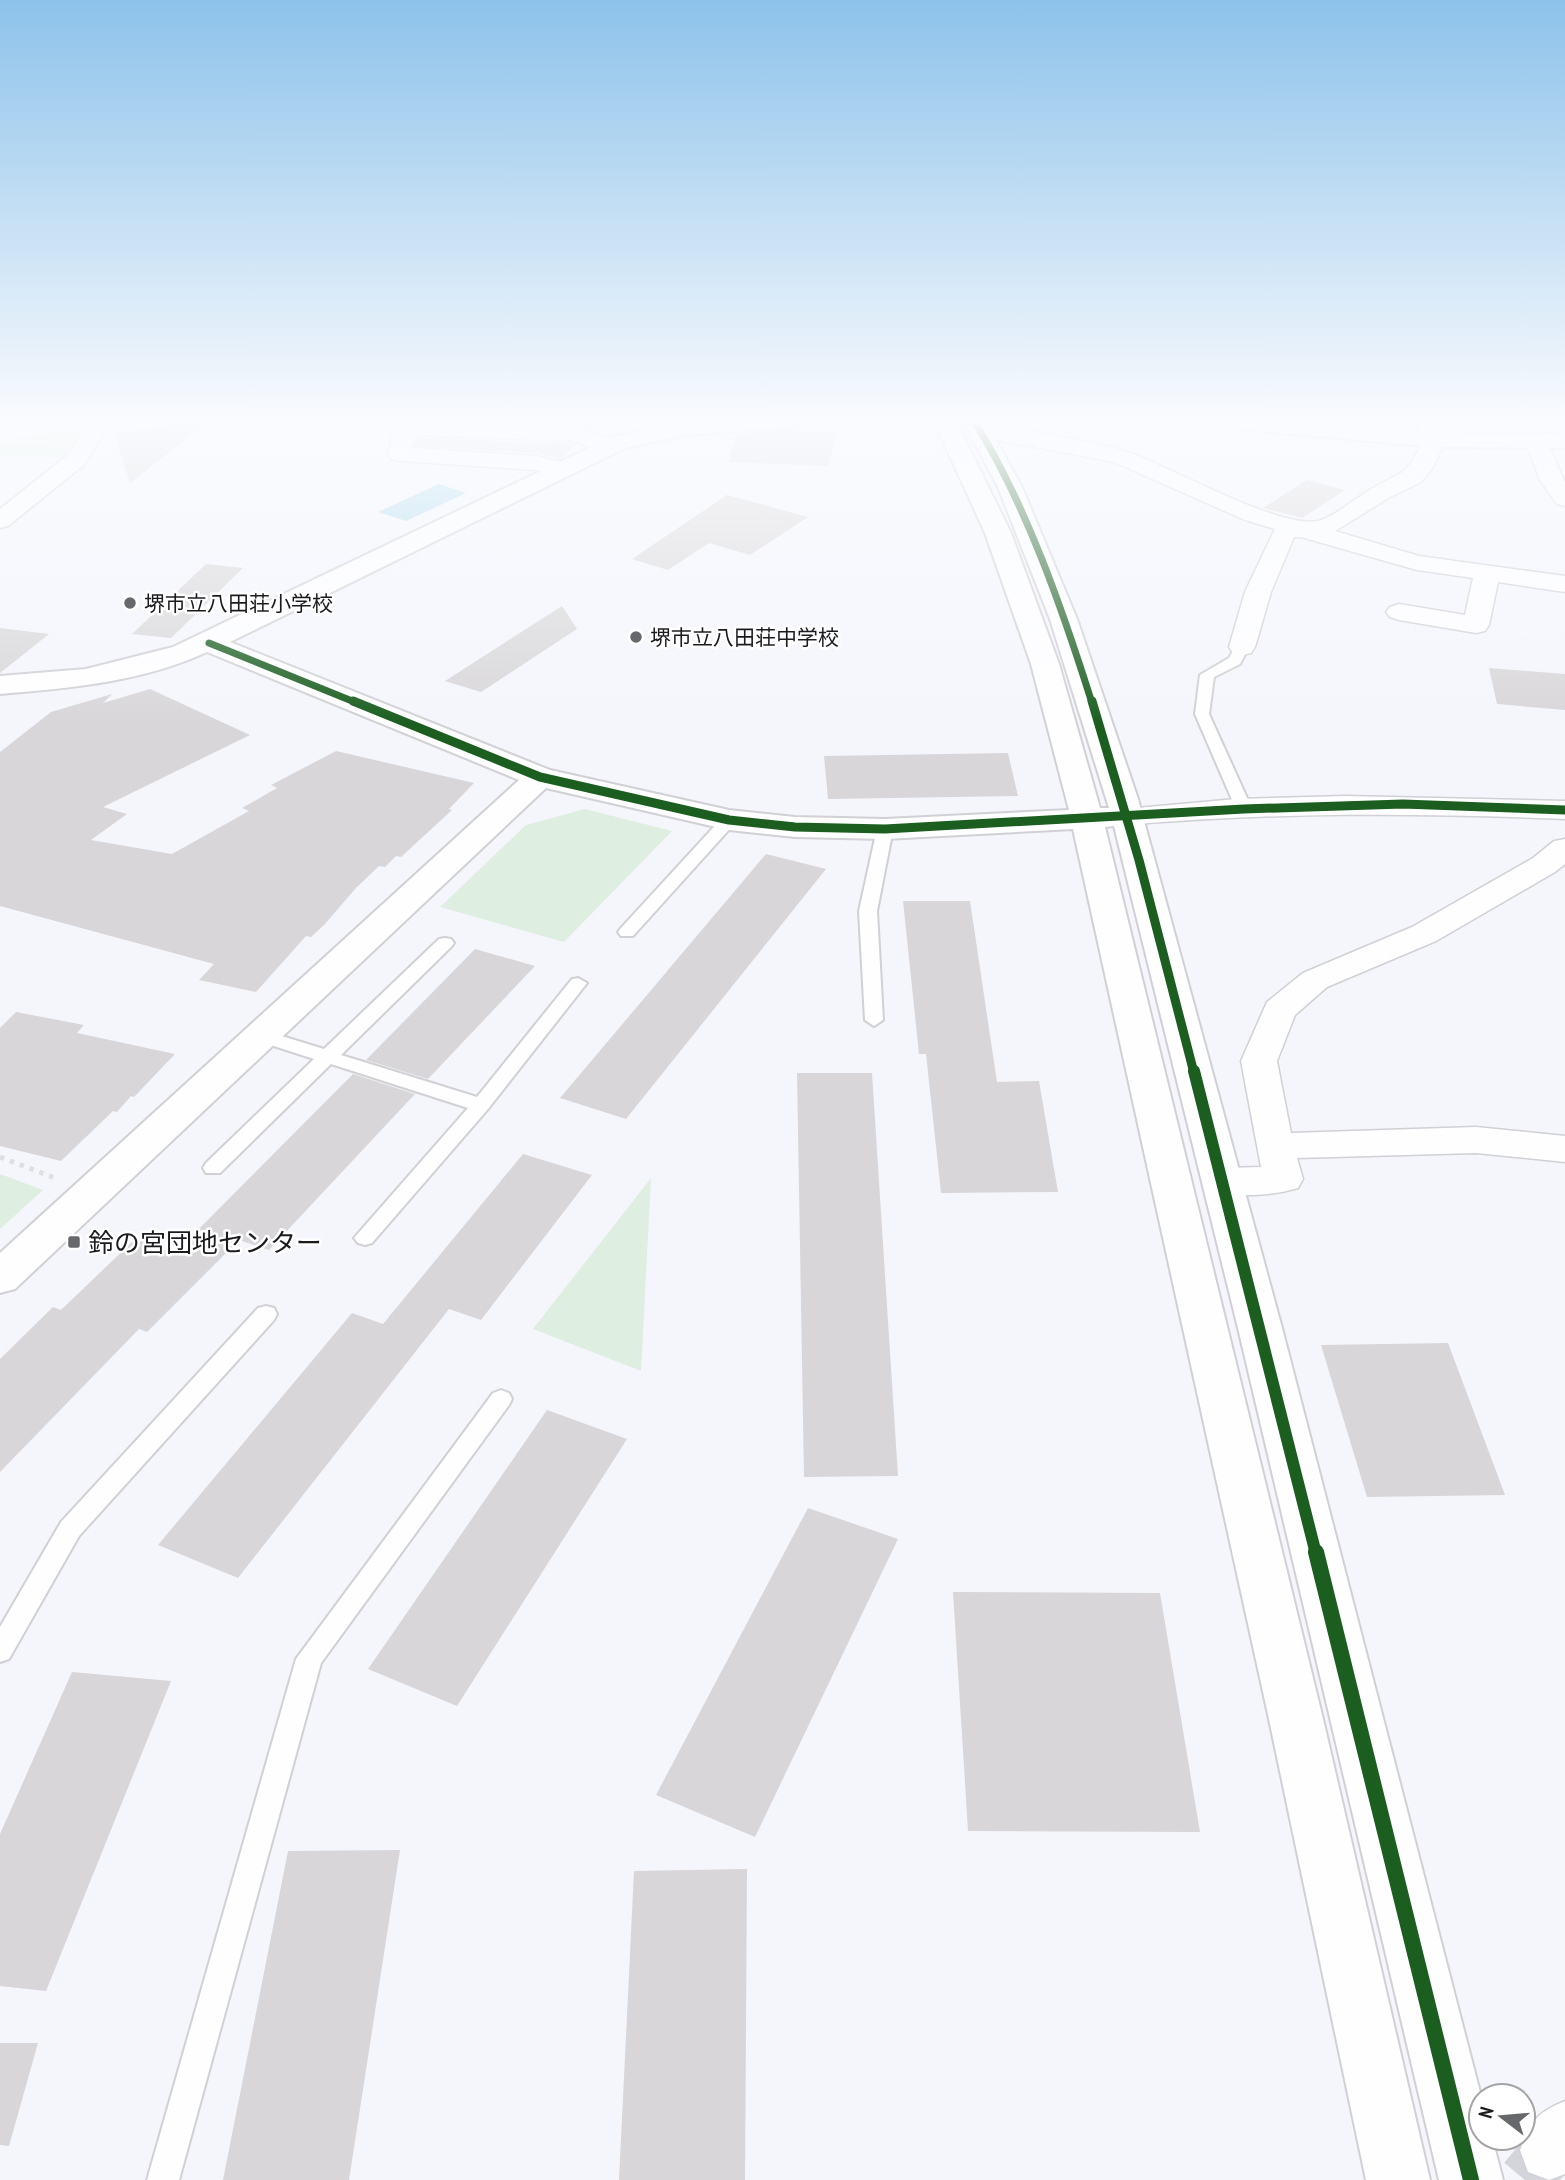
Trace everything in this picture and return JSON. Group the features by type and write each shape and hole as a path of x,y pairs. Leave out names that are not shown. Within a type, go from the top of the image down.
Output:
{"street":[{"path":"0,685 40,684 126,670 209,643 454,521"},
{"path":"992,521 1045,664 1107,818 1223,1181 1471,2180"},
{"path":"1024,521 1078,660 1107,818 1296,1719 1398,2180"},
{"path":"1275,521 1417,563 1565,584"},
{"path":"1242,647 1258,592 1285,531 1326,527 1336,521"},
{"path":"1399,612 1476,625 1487,573"},
{"path":"209,643 540,777 730,820 795,827 885,829 1244,809 1403,804 1565,810"},
{"path":"0,1278 540,777"},
{"path":"1223,1181 1284,1179 1274,1146 1259,1061 1279,1010 1315,980 1424,934 1544,865 1565,848"},
{"path":"1274,1146 1476,1140 1565,1149"}],"lane":[{"path":"1242,647 1236,661 1207,675 1202,714 1244,809"},
{"path":"627,932 730,820"},
{"path":"874,1020 868,911 885,829"},
{"path":"213,1168 445,943"},
{"path":"365,1238 481,1105 578,983"},
{"path":"261,1036 481,1105"},
{"path":"0,1651 70,1529 265,1314"},
{"path":"163,2180 309,1659 501,1399"}],"path":[{"path":"0,1157 57,1179"}],"green space":[{"path":"585,809 672,831 564,942 440,907 526,825"},
{"path":"0,1174 43,1190 0,1229"},
{"path":"651,1178 641,1371 533,1329"}],"building":[{"path":"689,521 802,521 750,555 709,543 668,570 632,559"},
{"path":"206,564 243,568 171,638 132,634"},
{"path":"562,606 577,629 481,692 445,681"},
{"path":"0,628 49,634 0,673"},
{"path":"1489,668 1565,674 1565,710 1497,704"},
{"path":"150,689 250,735 103,807 127,814 91,840 172,854 249,811 242,808 277,788 271,785 336,751 474,783 449,809 452,810 401,857 396,856 385,867 379,866 356,888 324,925 311,937 306,936 256,992 199,980 214,964 0,906 0,752 51,712 112,694 103,703"},
{"path":"1008,753 1018,796 828,799 824,756"},
{"path":"766,854 826,869 626,1119 560,1098"},
{"path":"903,901 970,901 997,1082 1039,1081 1058,1192 941,1193 926,1054 919,1054"},
{"path":"475,949 535,966 428,1079 366,1060"},
{"path":"16,1012 84,1025 77,1033 175,1054 134,1097 131,1096 117,1112 113,1111 61,1161 0,1146 0,1028"},
{"path":"797,1073 872,1073 898,1476 804,1477"},
{"path":"353,1074 415,1094 269,1250 239,1240 147,1332 139,1329 0,1472 0,1359 53,1307 61,1310 135,1239 174,1254"},
{"path":"523,1154 592,1175 481,1320 449,1309 238,1578 158,1545 352,1313 383,1324"},
{"path":"1448,1343 1505,1495 1367,1497 1321,1345"},
{"path":"547,1410 627,1439 457,1706 368,1669"},
{"path":"808,1508 898,1539 755,1837 656,1795"},
{"path":"953,1592 1160,1593 1200,1832 968,1831"},
{"path":"72,1672 171,1681 46,1991 0,1986 0,1834"},
{"path":"400,1850 349,2180 223,2180 288,1851"},
{"path":"747,1869 745,2180 619,2180 634,1871"},
{"path":"0,2043 38,2043 9,2146 0,2145"}],"tunnel":[{"path":"1525,2180 1550,2150"}],"cycle path":[{"path":"1024,521 1063,619 1122,799 1260,1328 1471,2180"},
{"path":"209,643 540,777 729,820 795,827 885,829 1244,809 1403,804 1565,810"}],"place":[{"name":"堺市立八田荘小学校","path":"130,603"},
{"name":"堺市立八田荘中学校","path":"636,637"},
{"name":"鈴の宮団地センター","path":"74,1242"}]}
